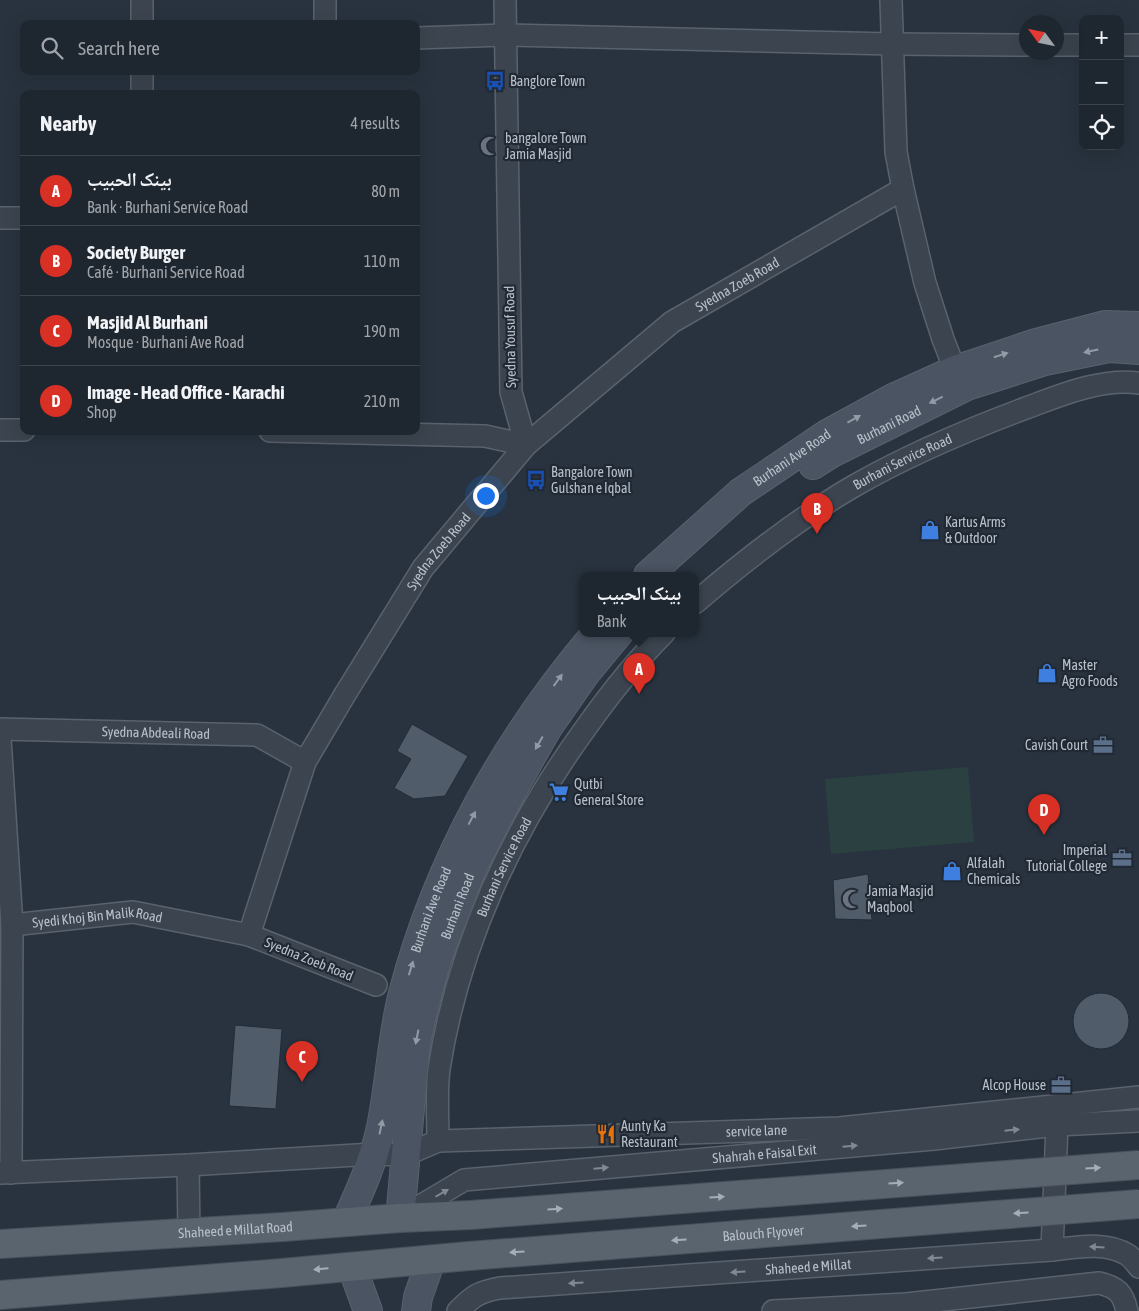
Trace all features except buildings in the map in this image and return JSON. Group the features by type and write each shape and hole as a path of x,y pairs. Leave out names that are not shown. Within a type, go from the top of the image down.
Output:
{"main road":[{"name":"Shaheed e Millat Road","path":"0,1244 471,1215 1139,1165"},
{"name":"Balouch Flyover","path":"352,1266 1139,1204"},
{"path":"0,1259 175,1246 197,1233"},
{"path":"0,1295 352,1266"},
{"path":"0,1282 172,1272 192,1280"}],"street":[{"path":"142,0 142,20"},
{"path":"325,0 325,20"},
{"name":"Syedna Yousuf Road","path":"505,0 504,35 511,392 526,445"},
{"path":"892,0 896,152 925,283 955,370 1036,343 1105,325 1139,326"},
{"path":"420,38 504,35 892,44 1019,44"},
{"path":"1064,45 1079,45"},
{"path":"1124,45 1139,45"},
{"path":"142,75 142,90"},
{"name":"Syedna Zoeb Road","path":"376,985 249,935 305,762 423,568 526,445 672,322 903,189"},
{"path":"0,218 20,218"},
{"name":"Burhani Road","path":"677,572 752,505 824,458 967,386 1045,361 1091,351 1109,348 1139,350"},
{"name":"Burhani Ave Road","path":"651,572 748,486 827,434 893,398 955,370"},
{"name":"Burhani Service Road","path":"699,600 791,526 853,487 903,460 940,442 1041,402 1105,383 1125,381 1139,383"},
{"path":"0,430 20,430"},
{"path":"420,434 485,436 526,445"},
{"name":"Burhani Ave Road","path":"346,1222 362,1187 382,1126 403,994 428,910 452,855 492,779 528,720 573,659 592,637"},
{"name":"Burhani Road","path":"400,1218 416,1043 423,1010 438,959 462,893 473,866 547,729 586,673 616,637"},
{"name":"Burhani Service Road","path":"438,1141 439,1072 447,1027 460,976 496,878 535,803 572,747 613,689 660,637"},
{"name":"Syedna Abdeali Road","path":"0,729 256,735 305,762"},
{"path":"0,738 12,925"},
{"name":"Syedi Khoj Bin Malik Road","path":"6,1173 12,925 133,912 249,935"},
{"name":"service lane","path":"6,1173 374,1154 406,1155 438,1141 839,1128 1139,1097"},
{"name":"Shahrah e Faisal Exit","path":"400,1218 464,1180 934,1139 1057,1125 1139,1121"},
{"path":"1052,1250 1057,1125"},
{"path":"188,1165 197,1233"},
{"name":"Shaheed e Millat","path":"465,1304 486,1291 500,1288 1052,1250 1082,1246 1111,1248 1128,1256 1139,1267"},
{"path":"416,1311 418,1297 430,1260"},
{"path":"352,1266 368,1311"},
{"path":"773,1311 906,1304 1099,1283 1111,1286 1120,1292 1125,1300 1127,1311"}],"green space":[{"path":"968,767 974,842 831,854 825,779"}],"place":[{"name":"Banglore Town","path":"495,81"},
{"name":"bangalore Town Jamia Masjid","path":"490,146"},
{"name":"Bangalore Town Gulshan e Iqbal","path":"536,480"},
{"name":"Kartus Arms & Outdoor","path":"930,530"},
{"name":"Society Burger","path":"817,534"},
{"name":"Master Agro Foods","path":"1047,673"},
{"name":"بينک الحبيب","path":"639,694"},
{"name":"Cavish Court","path":"1103,745"},
{"name":"Qutbi General Store","path":"559,792"},
{"name":"Image - Head Office - Karachi","path":"1044,835"},
{"name":"Imperial Tutorial College","path":"1122,858"},
{"name":"Alfalah Chemicals","path":"952,871"},
{"name":"Jamia Masjid Maqbool","path":"852,899"},
{"name":"Masjid Al Burhani","path":"302,1082"},
{"name":"Alcop House","path":"1061,1085"},
{"name":"Aunty Ka Restaurant","path":"606,1134"}]}
